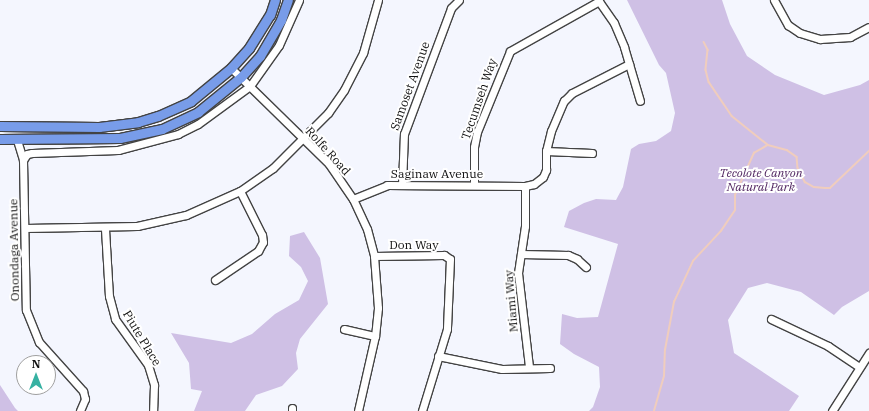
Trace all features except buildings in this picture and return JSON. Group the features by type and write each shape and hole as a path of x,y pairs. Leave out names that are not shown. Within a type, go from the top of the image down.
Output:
{"main road":[{"path":"0,126 99,127 138,122 158,116 191,100 231,68 250,48 270,15 275,0"},
{"path":"0,139 99,140 141,135 162,129 198,112 241,77 260,56 281,20 288,0"}],"street":[{"path":"23,160 27,154 32,153 118,150 178,134 218,112 250,86 279,45 299,0"},
{"path":"25,228 105,229 137,226 186,215 240,191 273,168 304,139 344,90 363,53 378,0"},
{"name":"Samoset Avenue","path":"402,185 404,134 451,8 459,0"},
{"path":"598,0 614,23 629,64 640,102"},
{"name":"Tecumseh Way","path":"474,185 474,147 477,132 510,51 598,0"},
{"path":"774,0 788,25 800,33 820,39 850,37 869,27"},
{"path":"524,186 534,184 543,177 546,170 546,151 551,131 564,101 572,93 629,64"},
{"name":"Rolfe Road","path":"231,68 329,164 353,199 366,229 374,256 377,294 375,336 358,411"},
{"name":"Onondaga Avenue","path":"17,140 23,160 25,228 24,286 29,321 45,351 84,391 85,399 80,411"},
{"path":"546,151 592,153"},
{"name":"Saginaw Avenue","path":"353,199 378,186 524,186"},
{"name":"Miami Way","path":"524,186 524,226 518,273 529,368"},
{"path":"215,280 258,251 263,242 262,235 240,191"},
{"name":"Piute Place","path":"105,229 109,296 115,319 148,365 154,385 153,411"},
{"path":"521,254 568,255 578,259 586,267"},
{"name":"Don Way","path":"374,256 444,255 450,259 447,329 438,356"},
{"path":"771,319 828,346 859,367"},
{"path":"344,329 375,336"},
{"path":"832,411 869,353"},
{"path":"422,411 438,356 502,368 550,368"}],"green space":[{"name":"Tecolote Canyon Natural Park","path":"627,0 722,0 730,24 747,56 775,75 824,95 860,85 869,80 869,291 842,307 834,315 801,292 767,283 748,288 728,320 734,353 799,396 789,411 589,411 593,407 600,387 599,367 574,354 560,344 562,314 577,318 598,317 618,244 564,227 569,211 584,203 596,199 616,200 623,187 631,149 639,144 656,141 671,131 675,113 666,73 659,65"},
{"path":"304,232 320,258 328,304 300,339 296,353 298,369 282,386 256,395 245,411 194,411 202,391 191,389 189,363 171,333 231,343 252,334 275,314 299,300 308,281 301,267 289,256 290,236"},
{"path":"0,385 15,408 18,411 0,411"}],"waterway":[{"path":"704,42 708,50 706,70 709,82 732,116 767,144"},
{"path":"654,411 664,376 665,350 674,302 693,261 721,231 735,210 735,195 754,153 768,145 787,150 797,157 798,168 805,182 814,187 830,188 869,151"}]}
